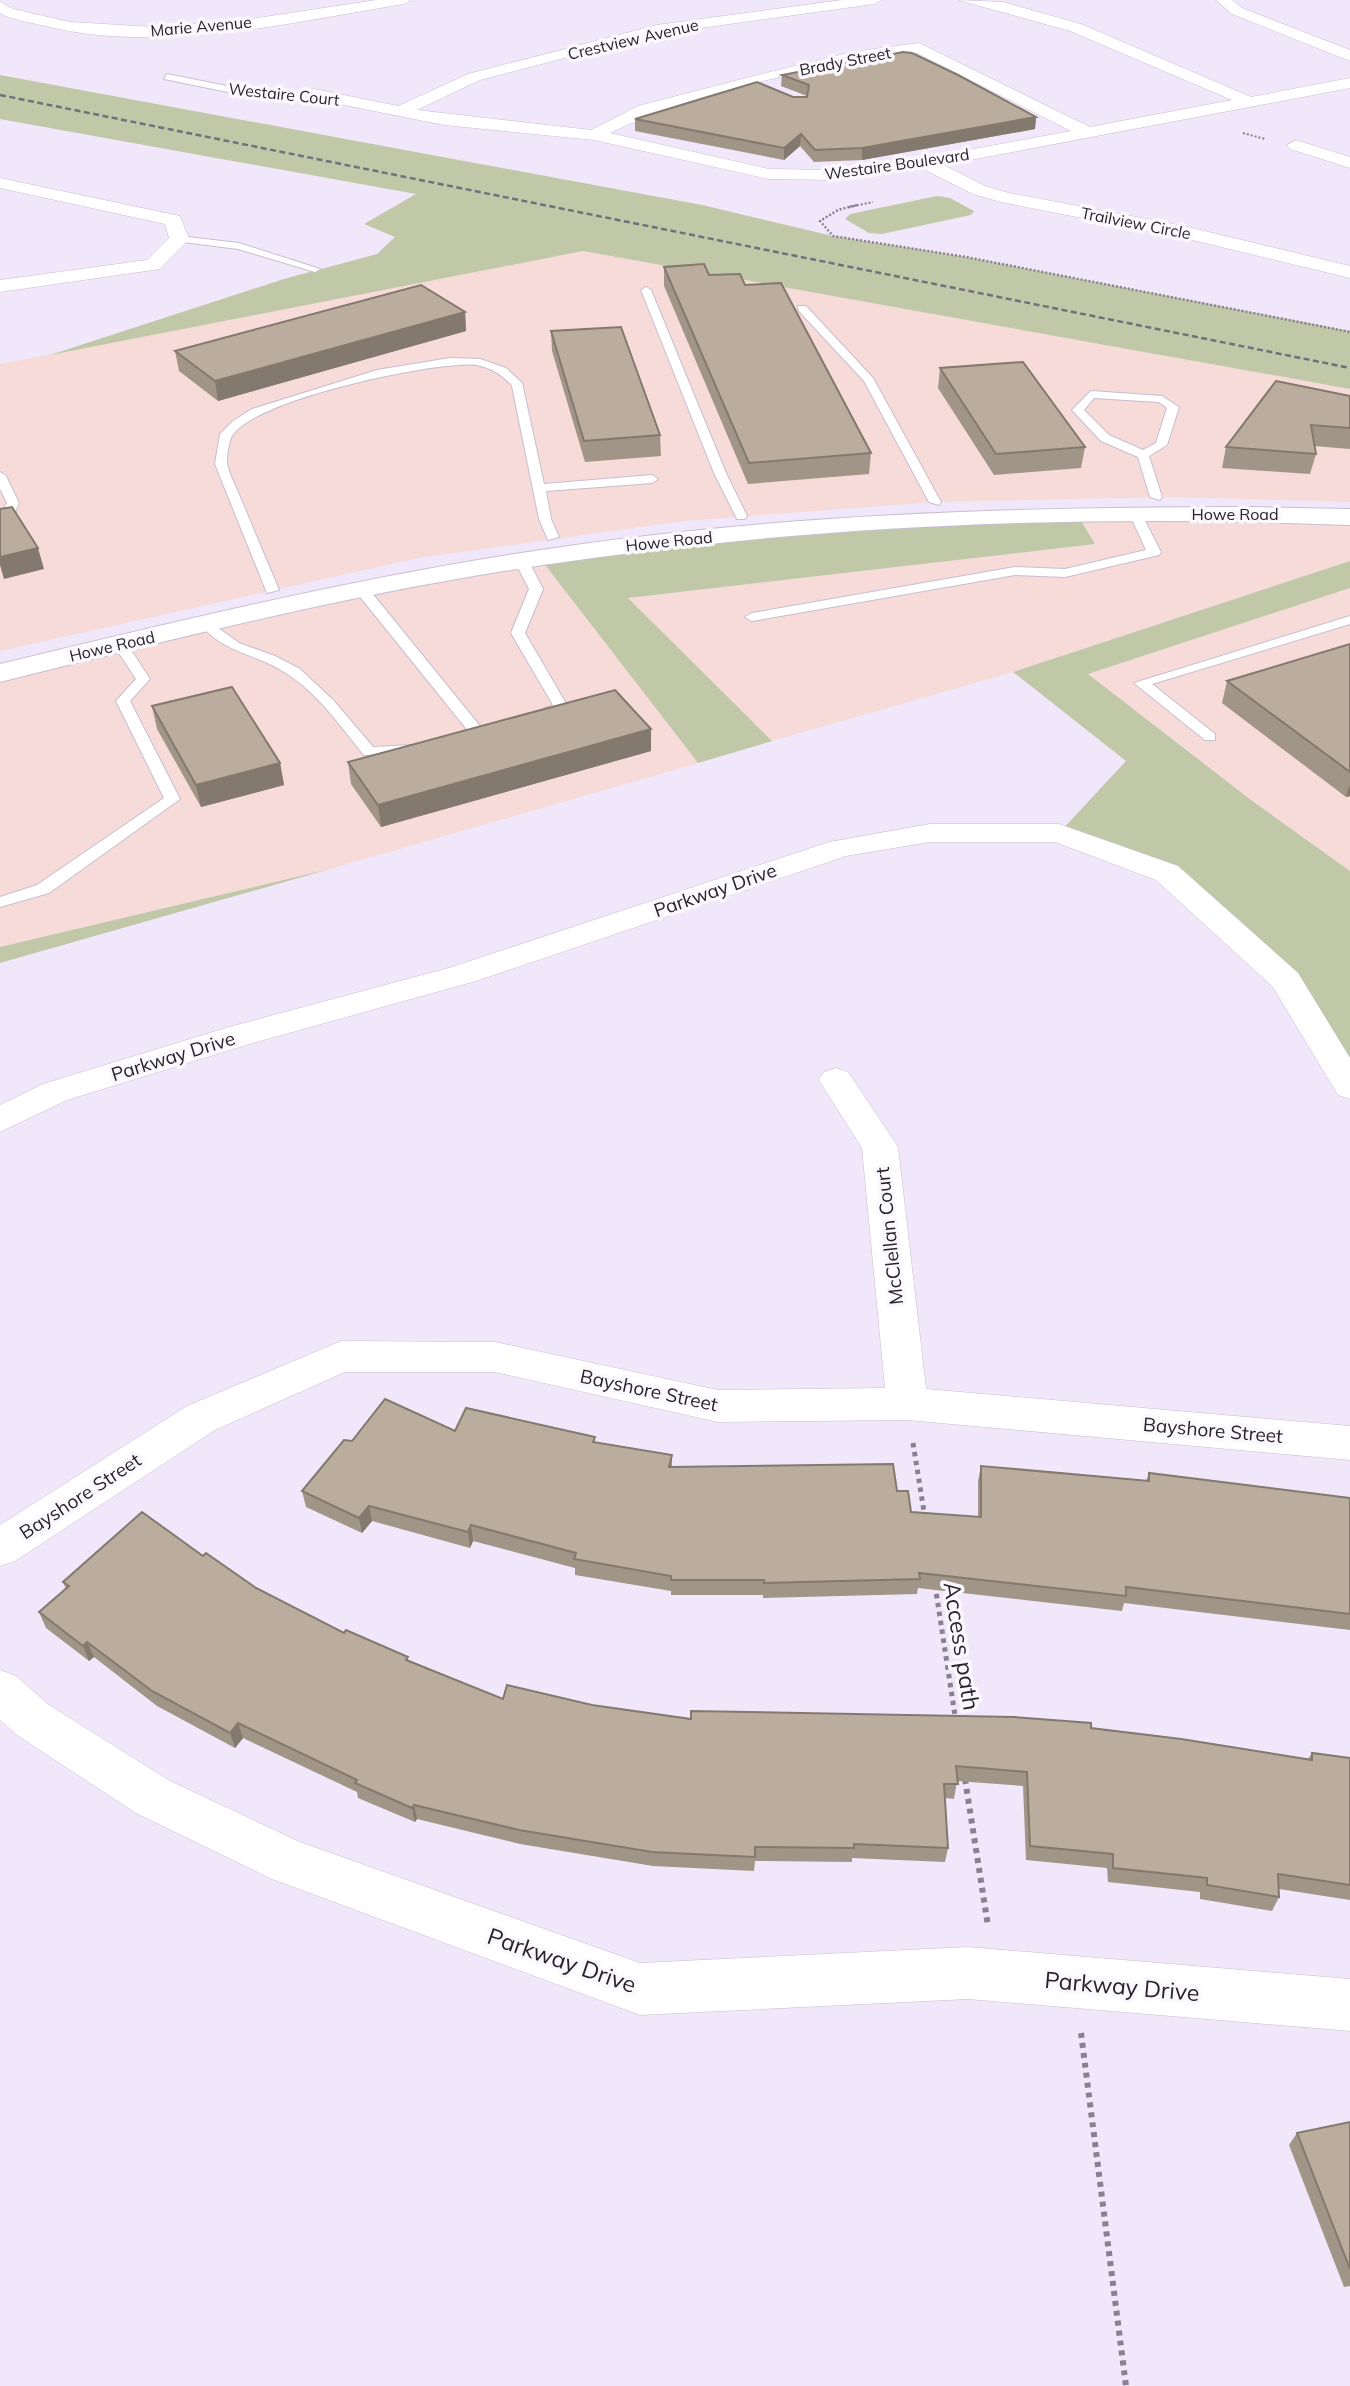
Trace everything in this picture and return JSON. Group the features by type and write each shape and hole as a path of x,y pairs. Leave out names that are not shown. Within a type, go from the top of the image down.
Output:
{"street":[{"name":"Marie Avenue","path":"0,6 8,12 69,27 136,31 225,26 404,0"},
{"name":"Crestview Avenue","path":"401,111 474,77 657,30 874,0"},
{"path":"965,0 999,4 1061,20 1249,102"},
{"path":"1223,0 1237,11 1350,56"},
{"name":"Brady Street","path":"594,135 644,110 748,82 852,57 919,48 1087,132"},
{"path":"748,82 779,94"},
{"name":"Westaire Boulevard","path":"401,111 444,120 594,135 769,174 835,175 926,163 1350,83"},
{"name":"Westaire Court","path":"314,94 401,111"},
{"path":"1296,145 1350,163"},
{"name":"Trailview Circle","path":"926,163 979,190 1007,198 1184,232 1350,272"},
{"path":"0,183 176,229 153,265 0,286"},
{"name":"Howe Road","path":"0,651 418,558 553,537 741,516 935,502 1156,497 1350,502"},
{"name":"Howe Road","path":"0,673 362,590 521,561 686,538 841,525 1077,514 1350,517"},
{"name":"Parkway Drive","path":"0,1120 55,1092 241,1035 464,974 840,848 930,833 1059,833 1167,873 1286,980 1350,1087"},
{"name":"McClellan Court","path":"836,1080 880,1146 907,1404"},
{"name":"Bayshore Street","path":"0,1548 201,1418 341,1356 495,1357 718,1406 907,1404 1350,1443"},
{"name":"Parkway Drive","path":"0,1691 33,1720 153,1797 289,1862 640,1989 968,1973 1350,2006"}],"lane":[{"name":"Westaire Court","path":"167,77 252,94 314,94"},
{"path":"176,229 315,269"},
{"path":"646,290 720,473 741,516"},
{"path":"802,308 869,380 935,502"},
{"path":"272,590 221,464 224,438 237,423 256,411 413,365 445,360 502,369 518,385 539,488 553,537"},
{"path":"1143,455 1161,445 1173,408 1162,399 1091,394 1078,410 1105,438 1143,455 1156,497"},
{"path":"0,476 13,503 8,516 0,518"},
{"path":"539,488 652,480"},
{"path":"752,617 1015,571 1065,573 1154,552 1136,514"},
{"path":"521,561 536,589 518,633 561,707 526,718"},
{"path":"362,590 485,732 453,741"},
{"path":"1210,737 1141,683 1350,620"},
{"path":"207,624 224,643 282,664 312,686 369,752 427,748"},
{"path":"0,902 43,889 172,799 123,701 143,679 120,644"}],"path":[{"path":"1240,132 1296,145"},
{"path":"907,1404 926,1527"},
{"name":"Access path","path":"934,1581 958,1731"},
{"path":"964,1771 995,1975"},
{"path":"1075,1982 1126,2386"}],"shaded area":[{"path":"583,251 1350,389 1350,502 1168,497 935,502 684,521 418,558 0,651 0,364"},
{"path":"1077,514 1350,517 1350,561 1013,672 772,741 627,598 1095,544"},
{"path":"539,557 698,763 330,869 0,947 0,673"},
{"path":"1350,588 1350,871 1251,800 1088,674"}],"green space":[{"path":"0,75 702,205 833,236 966,257 1350,331 1350,389 583,251 50,355 284,279 377,254 395,237 364,224 416,194 0,119"},
{"path":"937,196 950,198 974,211 971,215 882,234 869,233 845,219 850,214"},
{"path":"1077,514 1095,544 628,598 772,741 698,763 539,557 686,539"},
{"path":"1350,561 1350,588 1088,674 1251,800 1350,871 1350,1087 1286,980 1167,873 1059,833 1126,761 1013,672"},
{"path":"330,869 0,963 0,947"}],"building":[{"path":"903,52 912,53 958,75 1036,117 862,148 815,150 801,134 784,148 635,119 757,82 793,97 807,97 809,85 782,75"},
{"path":"704,264 709,275 740,274 745,285 781,283 871,453 749,463 664,267"},
{"path":"421,285 465,312 215,381 175,351"},
{"path":"621,327 660,435 584,441 551,331"},
{"path":"1023,362 1085,447 996,454 940,368"},
{"path":"1276,381 1350,396 1350,428 1311,425 1316,454 1226,447"},
{"path":"12,507 38,548 0,557 0,509"},
{"path":"1350,644 1350,772 1227,681"},
{"path":"232,687 280,763 196,785 152,706"},
{"path":"615,690 651,729 378,805 348,762"},
{"path":"385,1399 455,1431 466,1408 595,1437 593,1442 672,1455 669,1467 893,1464 897,1491 908,1491 911,1512 981,1517 981,1466 1149,1481 1149,1473 1350,1498 1350,1614 1126,1587 1126,1596 919,1573 920,1579 764,1583 764,1580 671,1580 671,1576 574,1559 576,1553 471,1525 468,1532 369,1506 359,1518 302,1491 344,1440 352,1441"},
{"path":"142,1512 203,1556 206,1553 256,1588 344,1633 346,1630 408,1657 406,1660 503,1699 507,1685 592,1705 691,1719 691,1711 1014,1717 1091,1723 1091,1728 1312,1760 1312,1753 1350,1758 1350,1885 1278,1874 1279,1897 1207,1885 1207,1878 1113,1868 1113,1854 1030,1846 1027,1772 956,1766 958,1784 944,1784 948,1848 854,1844 854,1848 755,1847 755,1857 652,1852 519,1830 414,1805 412,1808 355,1783 357,1780 238,1723 230,1733 152,1691 87,1642 83,1646 39,1612 69,1586 63,1582"},
{"path":"1350,2122 1350,2269 1297,2133"}],"railway":[{"path":"0,95 1350,368"}]}
